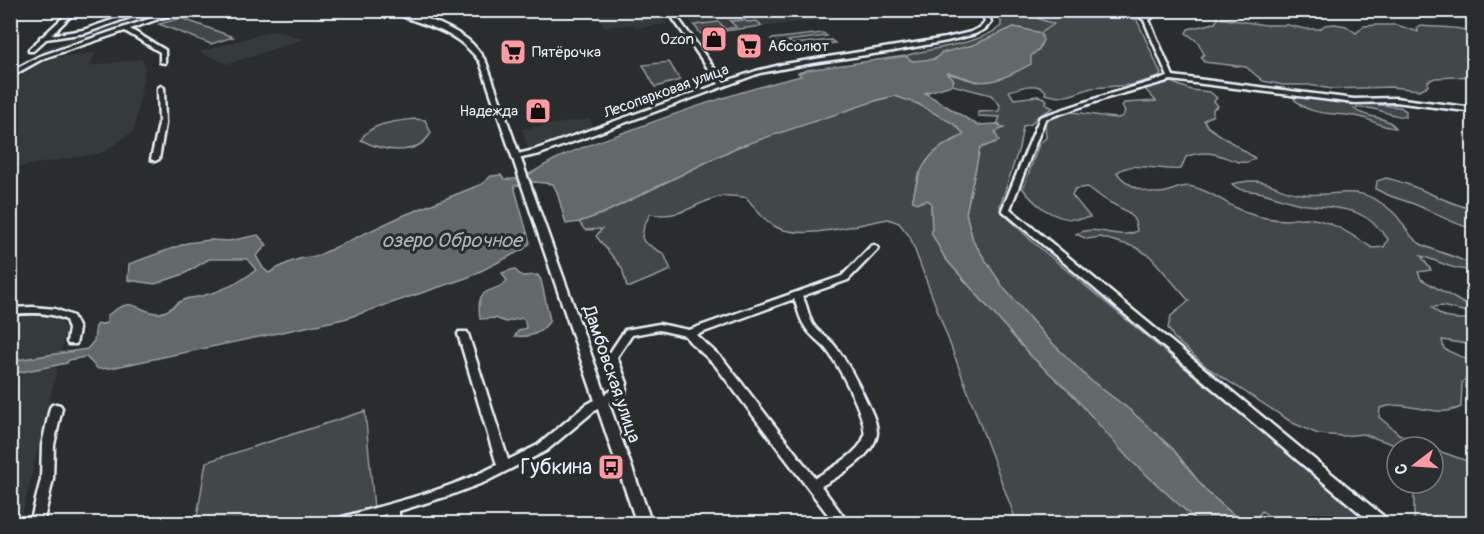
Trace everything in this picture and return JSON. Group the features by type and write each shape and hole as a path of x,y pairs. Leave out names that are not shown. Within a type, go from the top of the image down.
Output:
{"main road":[{"name":"Дамбовская улица","path":"391,10 441,27 472,47 490,77 645,524"}],"street":[{"path":"42,57 33,57 32,52 42,38 75,10"},
{"path":"42,38 84,32 147,10"},
{"path":"10,75 42,57 182,10"},
{"path":"669,10 725,83"},
{"path":"674,10 725,83"},
{"name":"Лесопарковая улица","path":"517,157 560,144 725,83 782,66 872,54 966,35 986,25 988,19 984,10"},
{"path":"1132,10 1146,19 1171,78"},
{"path":"1146,19 1153,15 1192,10"},
{"path":"125,29 163,51 163,62"},
{"path":"1383,524 1006,210 1042,118 1171,78 1354,101 1409,101 1473,111"},
{"path":"155,159 162,124 161,88"},
{"path":"336,524 451,490 504,467 556,439 576,418 622,387 612,357 629,332 636,329 659,327 690,333 845,278 874,248"},
{"path":"797,296 805,305 805,319 810,329 831,348 856,390 872,432 870,440 832,476 813,485"},
{"path":"10,311 34,309 57,311 70,318 74,329 72,342"},
{"path":"690,333 693,339 719,362 843,524"},
{"path":"463,334 504,467"},
{"path":"36,524 47,479 48,445 56,408"},
{"path":"392,508 393,524"}],"shaded area":[{"path":"158,11 172,11 43,52 43,49"},
{"path":"658,11 667,24 636,28 634,24 604,27 597,13"},
{"path":"682,11 825,11 834,18 701,34"},
{"path":"998,11 1116,11 1137,20 1161,74 1159,77 1131,85 1091,88 1058,97 1045,94 1046,91 1037,86 1009,91 1014,99 1038,96 1045,98 1047,101 1045,104 1053,108 1038,116 1031,124 1023,126 1019,148 1000,206 1001,211 1034,243 1372,523 1278,523 1262,511 1256,518 1257,523 1243,523 1206,491 1173,449 1131,411 1089,379 1046,337 1002,287 973,241 966,213 980,148 998,141 995,134 1000,124 997,124 1000,117 978,116 978,112 999,111 1000,105 991,95 952,85 953,80 946,73 977,82 1003,77 1039,49 1041,33 1014,27 963,49 932,59 913,61 905,56 968,42 991,33 1001,26 1001,14"},
{"path":"181,18 233,37 211,44 159,24"},
{"path":"1218,18 1266,25 1288,25 1305,29 1320,29 1325,25 1335,24 1346,26 1356,33 1364,26 1378,25 1397,25 1418,32 1417,27 1421,26 1470,31 1473,34 1473,76 1435,78 1428,81 1428,86 1419,90 1391,87 1332,89 1263,81 1246,67 1204,62 1201,57 1204,54 1198,42 1186,33 1188,29 1215,23"},
{"path":"745,20 747,22 757,21 762,26 701,34 694,25 719,22 725,29 736,27 730,21"},
{"path":"275,30 303,39 228,64 199,52"},
{"path":"823,33 827,36 788,41 792,44 831,40 835,43 781,50 771,39"},
{"path":"96,53 89,66 142,59 145,69 134,131 102,153 11,168 11,94 19,77 48,58"},
{"path":"669,62 680,80 655,87 643,65"},
{"path":"1168,81 1191,90 1210,92 1217,98 1214,101 1218,106 1213,109 1213,115 1204,120 1208,127 1255,158 1240,162 1203,153 1186,157 1181,169 1138,166 1123,169 1117,173 1134,187 1148,192 1163,193 1193,187 1247,213 1287,220 1315,219 1340,228 1372,248 1384,247 1388,239 1379,228 1370,220 1352,211 1294,203 1264,193 1241,190 1232,184 1245,181 1263,182 1283,190 1316,195 1358,193 1369,196 1393,212 1419,243 1473,266 1473,270 1460,269 1421,256 1431,270 1418,272 1421,279 1468,306 1467,312 1442,306 1432,307 1437,312 1451,318 1473,319 1473,345 1442,340 1444,349 1468,360 1472,372 1462,383 1461,407 1441,411 1400,405 1380,408 1379,417 1401,435 1385,435 1385,442 1363,434 1343,436 1318,434 1293,423 1208,368 1174,338 1168,328 1171,316 1189,301 1150,256 1135,247 1100,237 1087,239 1076,234 1091,230 1122,234 1137,231 1134,219 1128,212 1088,187 1075,189 1072,195 1090,217 1080,219 1052,214 1029,197 1023,189 1039,144 1046,138 1045,121 1053,116 1071,112 1118,118 1123,116 1125,111 1122,106 1124,103 1156,101 1144,88"},
{"path":"895,96 943,117 960,129 964,135 943,145 918,175 913,198 913,201 931,202 932,234 945,258 1030,355 1200,523 1017,523 910,237 899,223 888,219 816,232 787,231 768,221 746,197 723,196 681,212 650,214 642,237 644,242 664,254 671,270 627,287 622,268 596,236 602,229 585,230 579,222 604,213 735,148 854,106"},
{"path":"1292,96 1400,107 1406,111 1406,117 1374,109 1354,109 1387,121 1396,128 1391,128 1360,117 1314,111 1305,108"},
{"path":"414,119 425,120 431,133 417,146 408,149 388,149 361,140 365,134 377,126"},
{"path":"590,119 593,129 537,147 528,148 522,129"},
{"path":"1386,178 1473,209 1473,229 1376,189 1377,181"},
{"path":"10,314 54,316 66,330 20,524 10,523"},
{"path":"365,411 374,508 313,523 196,523 206,462"},
{"path":"1445,453 1473,463 1473,523 1414,523 1414,495 1445,495"}],"water":[{"name":"озеро Оброчное","path":"1014,27 1041,33 1043,40 1039,49 1031,56 1031,64 1005,77 983,82 947,73 954,80 952,85 925,93 977,125 997,124 1004,128 995,132 999,141 980,148 966,213 973,241 1003,287 1046,337 1089,379 1131,411 1173,449 1206,491 1243,523 1200,523 1197,521 1128,458 1073,395 1030,355 945,258 932,234 931,202 926,200 917,203 913,201 913,198 919,175 926,162 936,151 964,134 954,124 918,104 895,96 735,148 604,213 579,222 566,224 553,184 535,182 514,186 530,243 524,249 469,277 344,319 111,368 98,369 86,357 11,374 11,361 87,349 94,341 96,325 107,323 107,316 116,309 130,305 152,312 163,312 185,299 200,297 230,286 256,270 247,259 209,259 184,274 155,284 128,280 129,264 187,243 210,240 229,241 258,235 267,245 256,256 269,273 285,264 315,257 402,216 482,184 491,176 501,175 504,179 519,178 576,150 715,100 801,76 798,73 807,70 905,56 912,61 936,59 941,53 973,45"},
{"path":"514,269 522,276 538,275 541,280 550,320 543,328 531,335 515,336 518,331 526,328 522,318 506,322 495,318 480,319 479,307 483,295 507,281 502,273"}],"waterway":[{"path":"1038,10 1034,12 1039,19 1054,24 1041,33"}],"place":[{"name":"Ozon","path":"714,39"},
{"name":"Абсолют","path":"749,46"},
{"name":"Пятёрочка","path":"513,52"},
{"name":"Надежда","path":"538,111"},
{"name":"Губкина","path":"611,467"}]}
